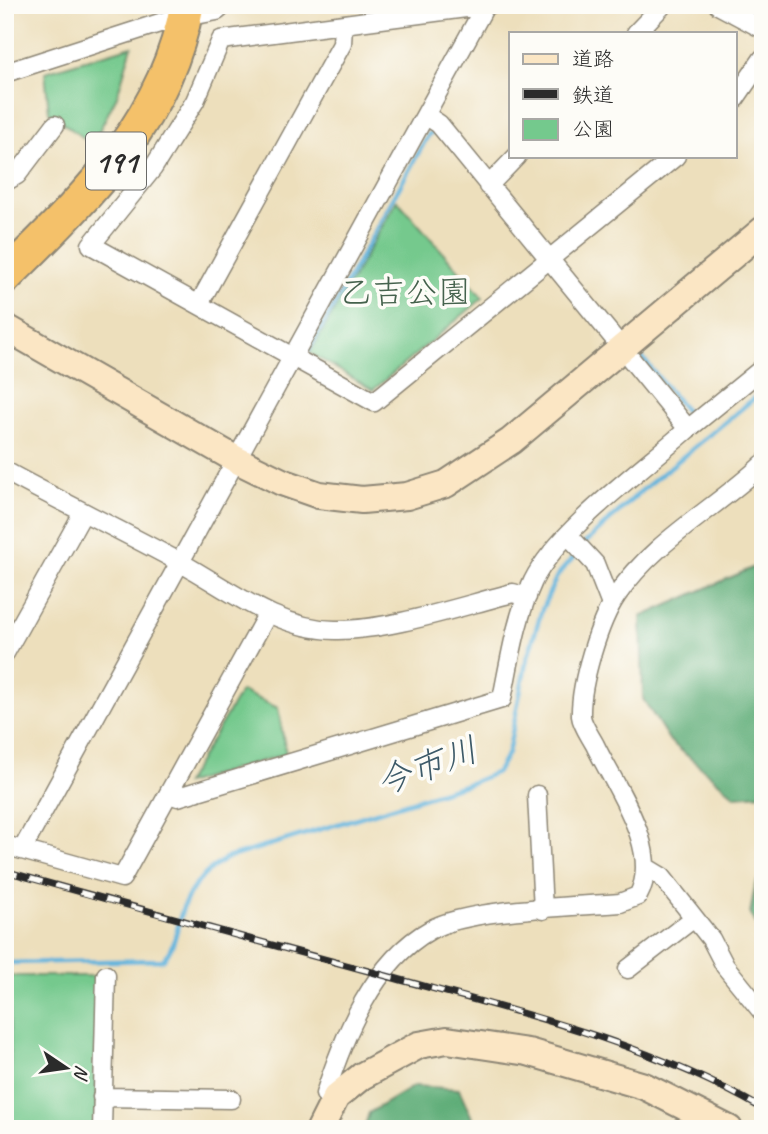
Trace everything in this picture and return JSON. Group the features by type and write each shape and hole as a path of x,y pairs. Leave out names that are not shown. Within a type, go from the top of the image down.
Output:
{"highway":[{"name":"191","path":"5,277 94,188 128,145 162,82 186,11"}],"street":[{"path":"5,72 186,11 216,11 224,5"},
{"path":"637,32 663,5"},
{"path":"718,5 763,29"},
{"path":"486,7 221,40 195,101 153,168 91,244 374,402 674,158"},
{"path":"268,613 122,878 14,847 180,563 486,7"},
{"path":"199,304 342,44 343,25"},
{"path":"736,98 763,58"},
{"path":"427,116 439,124 688,429"},
{"path":"5,182 17,175 55,125"},
{"path":"488,186 515,158"},
{"path":"5,327 237,460 282,482 319,495 362,500 407,495 446,484 475,468 763,230"},
{"path":"170,793 178,796 502,699 527,597 546,559 688,429 763,368"},
{"path":"336,1097 325,1094 337,1055 361,1008 403,951 430,930 451,922 620,903 638,896 646,882 647,852 581,718 590,658 611,605 641,567 701,513 741,485 763,464"},
{"path":"5,471 180,563 268,613 302,626 336,630 369,628 513,593 527,597"},
{"path":"5,653 83,513"},
{"path":"570,537 592,560 611,605"},
{"path":"537,795 543,910"},
{"path":"647,868 662,877 711,939 725,966 763,1013"},
{"path":"628,970 694,918"},
{"path":"102,1129 106,975"},
{"path":"320,1129 336,1097 381,1065 419,1045 447,1040 528,1052 644,1086 729,1129"},
{"path":"102,1097 231,1099"}],"green space":[{"path":"132,46 117,96 92,145 49,112 45,72"},
{"name":"乙吉公園","path":"397,200 483,298 373,390 310,353"},
{"path":"763,563 763,794 735,796 670,741 643,699 641,617"},
{"path":"241,691 278,708 286,754 185,784"},
{"path":"763,872 763,934 750,915 755,885"},
{"path":"9,976 97,976 97,1129 11,1129"},
{"path":"414,1086 459,1089 477,1129 364,1129 369,1113"}],"waterway":[{"path":"309,350 429,134 437,132"},
{"path":"603,312 622,334"},
{"path":"635,349 694,421"},
{"name":"今市川","path":"583,545 640,492 763,391"},
{"name":"今市川","path":"5,963 163,960 174,942 190,892 206,873 227,858 471,783 497,772 508,753 526,663 542,609 557,576 578,552"}],"railway":[{"path":"5,871 536,1017 675,1065 763,1109"}]}
